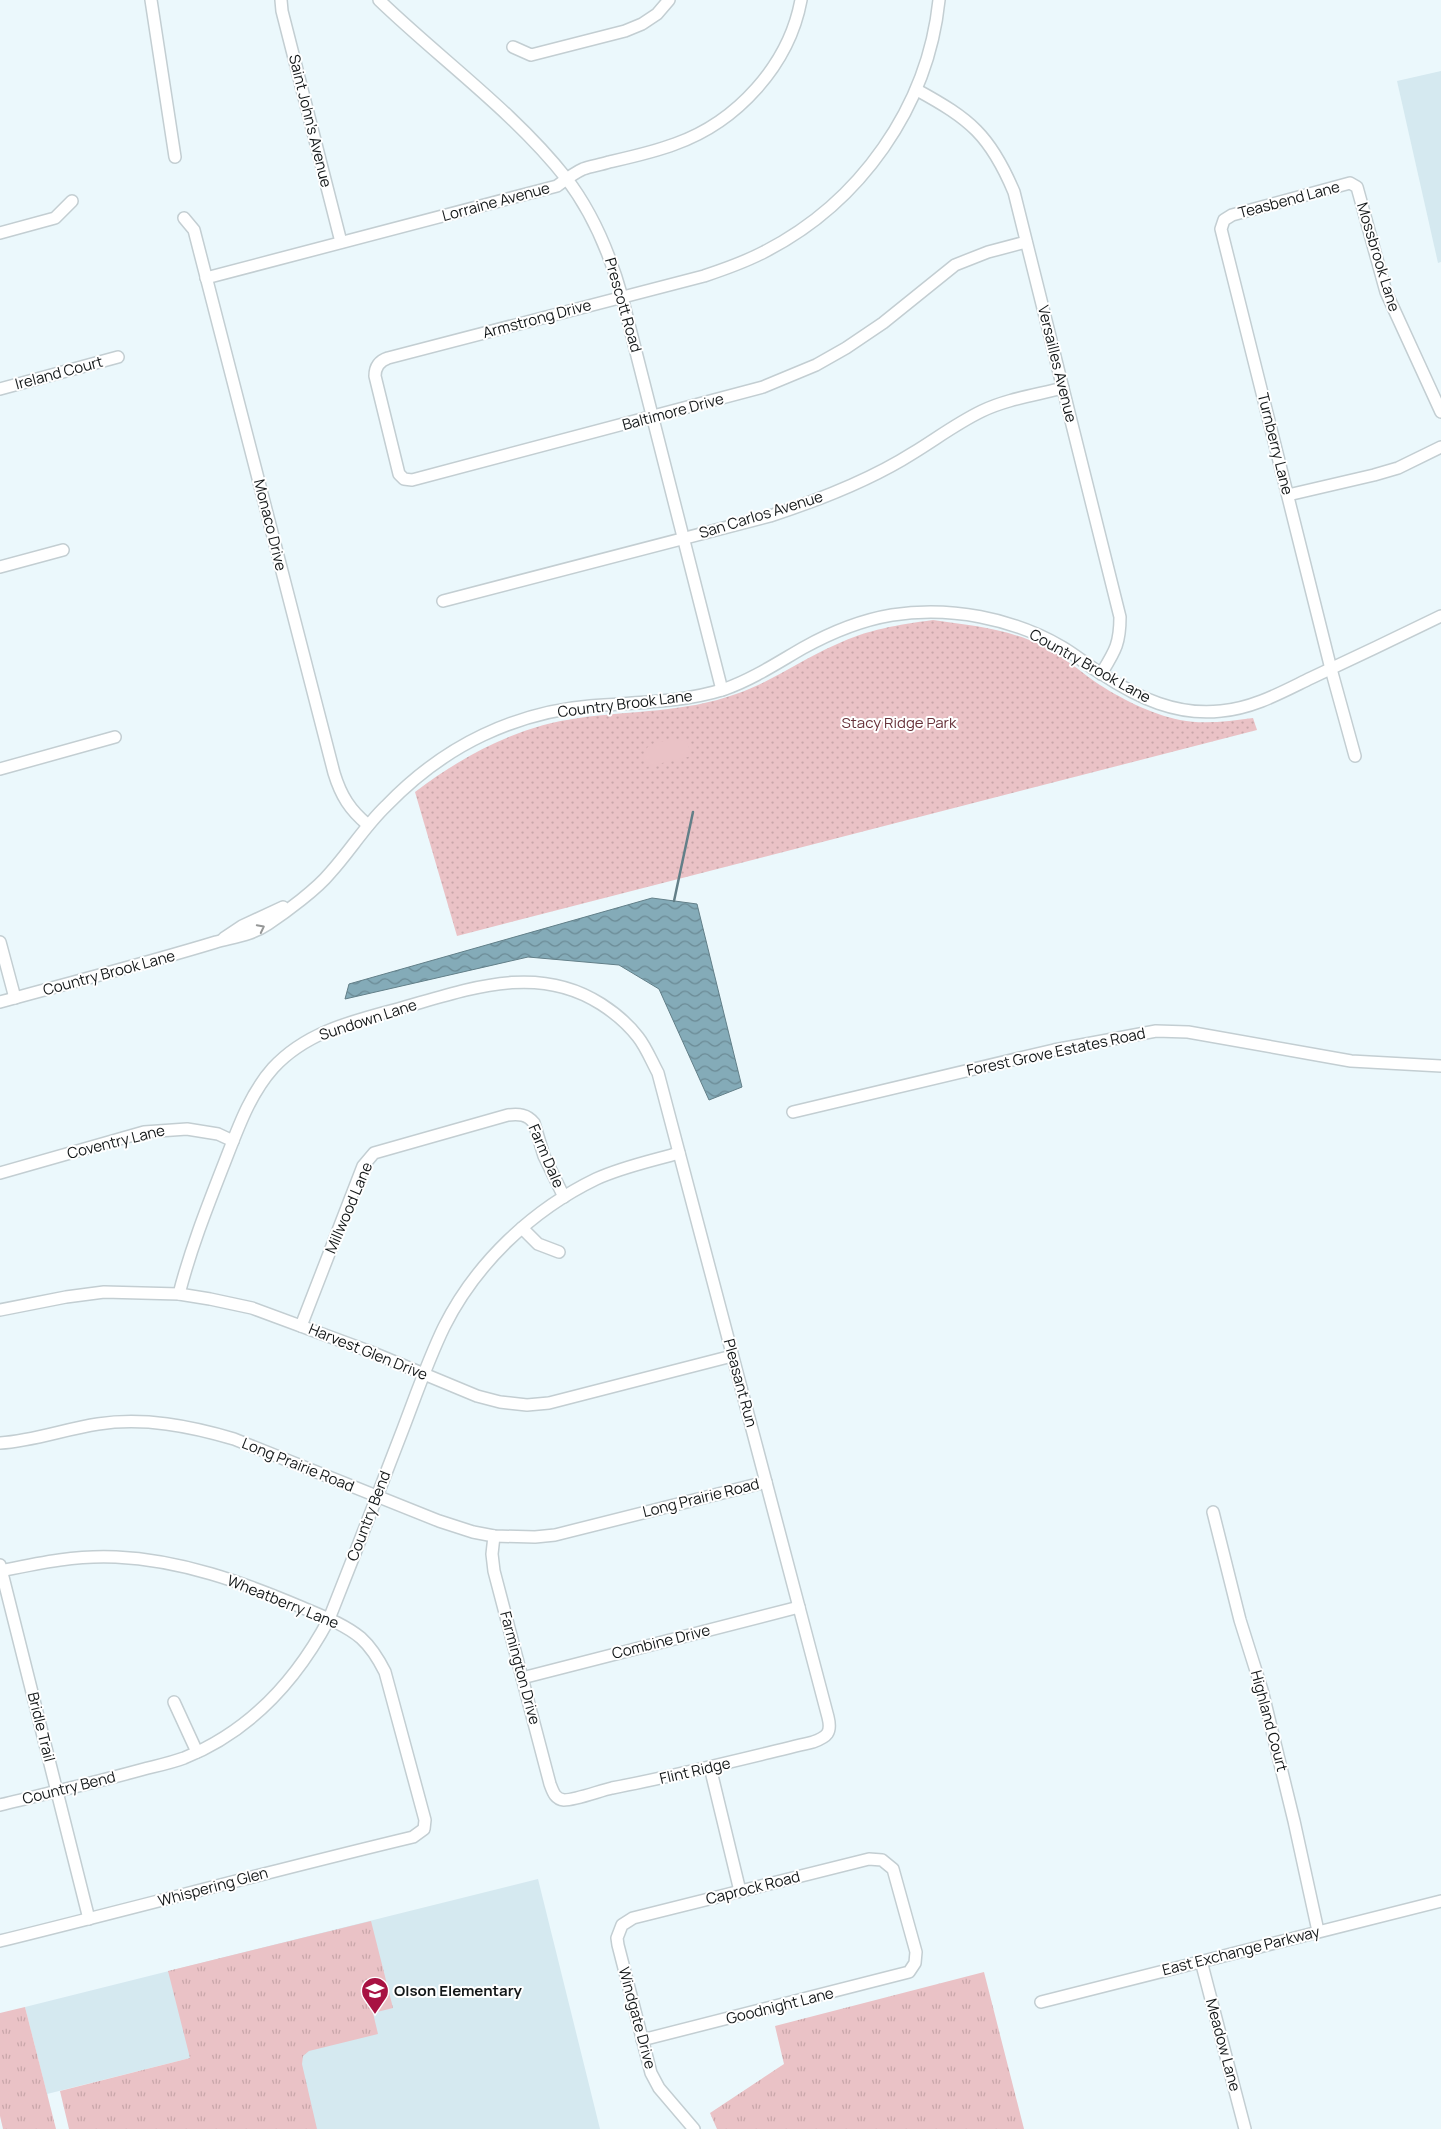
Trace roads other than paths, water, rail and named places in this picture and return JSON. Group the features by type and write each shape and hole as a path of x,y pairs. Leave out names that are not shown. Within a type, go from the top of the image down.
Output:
{"street":[{"path":"150,0 175,158"},
{"name":"Saint John's Avenue","path":"281,0 341,242"},
{"name":"Prescott Road","path":"379,0 543,150 567,179 600,234 613,266 622,297 722,690"},
{"path":"513,47 531,55 625,31 642,24 657,14 669,0"},
{"name":"Lorraine Avenue","path":"206,278 557,186 583,169 676,144 719,122 749,96 770,72 792,29 801,0"},
{"name":"Armstrong Drive","path":"378,364 388,358 704,276 735,266 792,236 819,217 843,196 885,146 902,119 916,90 933,34 939,0"},
{"name":"Versailles Avenue","path":"916,90 949,107 982,134 1002,166 1014,192 1120,617 1120,634 1116,650 1101,674"},
{"name":"Teasbend Lane","path":"1224,220 1232,215 1354,184"},
{"name":"Mossbrook Lane","path":"1354,184 1357,188 1388,299 1441,412"},
{"path":"0,233 55,218 72,201"},
{"name":"Monaco Drive","path":"184,218 194,230 334,773 345,801 353,812 368,825"},
{"name":"Turnberry Lane","path":"1224,220 1220,229 1331,669 1355,756"},
{"name":"Baltimore Drive","path":"378,364 375,376 398,470 402,477 408,480 763,387 816,365 846,348 884,323 954,265 988,252 1026,242"},
{"name":"Ireland Court","path":"0,389 118,357"},
{"name":"San Carlos Avenue","path":"443,601 770,516 829,495 893,465 960,422 984,410 1063,388"},
{"path":"1288,495 1398,468 1441,447"},
{"path":"0,567 63,550"},
{"name":"Country Brook Lane","path":"0,1002 183,953 217,942 242,926 298,900 328,876 368,825 401,792 437,762 480,737 513,723 559,710 590,706 651,703 722,690 765,671 802,649 845,629 891,615 916,613 966,614 1014,626 1060,646 1101,674 1145,699 1162,706 1180,710 1217,712 1254,705 1441,616"},
{"path":"0,769 116,737"},
{"path":"0,942 15,998"},
{"name":"Sundown Lane","path":"179,1294 188,1257 233,1141 250,1103 262,1081 288,1054 310,1039 348,1023 460,991 521,980 556,984 589,996 616,1014 639,1037"},
{"name":"Forest Grove Estates Road","path":"792,1112 1054,1050 1156,1030 1188,1032 1352,1061 1441,1066"},
{"name":"Pleasant Run","path":"639,1037 658,1073 831,1727 830,1733"},
{"name":"Millwood Lane","path":"301,1326 363,1166 368,1159 382,1150 508,1115 526,1116"},
{"name":"Farm Dale","path":"526,1116 534,1123 544,1156 564,1197"},
{"name":"Coventry Lane","path":"0,1173 144,1132 170,1129 204,1131 233,1141"},
{"name":"Country Bend","path":"0,1805 183,1758 242,1726 270,1702 314,1648 329,1619 444,1327 459,1301 493,1255 522,1228 564,1197 597,1179 679,1153"},
{"path":"522,1228 538,1244 559,1252"},
{"name":"Harvest Glen Drive","path":"0,1310 66,1297 104,1292 179,1294 252,1308 492,1400 527,1405 549,1403 732,1356"},
{"name":"Long Prairie Road","path":"0,1443 99,1424 157,1422 201,1429 234,1439 438,1521 473,1532 494,1536 534,1537 555,1535 766,1482"},
{"name":"Highland Court","path":"1213,1512 1240,1620 1262,1690 1294,1821 1318,1932"},
{"name":"Farmington Drive","path":"494,1536 492,1554 494,1571 553,1794 557,1798"},
{"name":"Wheatberry Lane","path":"0,1569 67,1558 116,1557 164,1562 206,1571 274,1596 350,1630 363,1640 378,1658 386,1672 425,1820 424,1829"},
{"name":"Bridle Trail","path":"0,1569 89,1919"},
{"name":"Combine Drive","path":"522,1678 799,1607"},
{"path":"174,1702 197,1752"},
{"name":"Flint Ridge","path":"557,1798 566,1800 602,1790 710,1767 813,1742 830,1733"},
{"path":"710,1767 740,1891"},
{"name":"Whispering Glen","path":"0,1941 179,1897 212,1886 413,1837 424,1829"},
{"name":"Caprock Road","path":"622,1925 633,1918 876,1858 886,1862 896,1875 916,1952 914,1966"},
{"name":"East Exchange Parkway","path":"1041,2002 1441,1901"},
{"name":"Windgate Drive","path":"622,1925 617,1938 651,2073 659,2088 694,2129"},
{"name":"Meadow Lane","path":"1202,1961 1245,2129"},
{"name":"Goodnight Lane","path":"642,2040 904,1974 914,1966"}],"water":[{"path":"652,898 697,904 742,1087 709,1100 659,989 619,965 528,957 345,999 349,984"}],"waterway":[{"path":"674,901 693,812"}],"place":[{"name":"Olson Elementary","path":"375,2015"}],"park label":[{"name":"Stacy Ridge Park","path":"899,723"}]}
